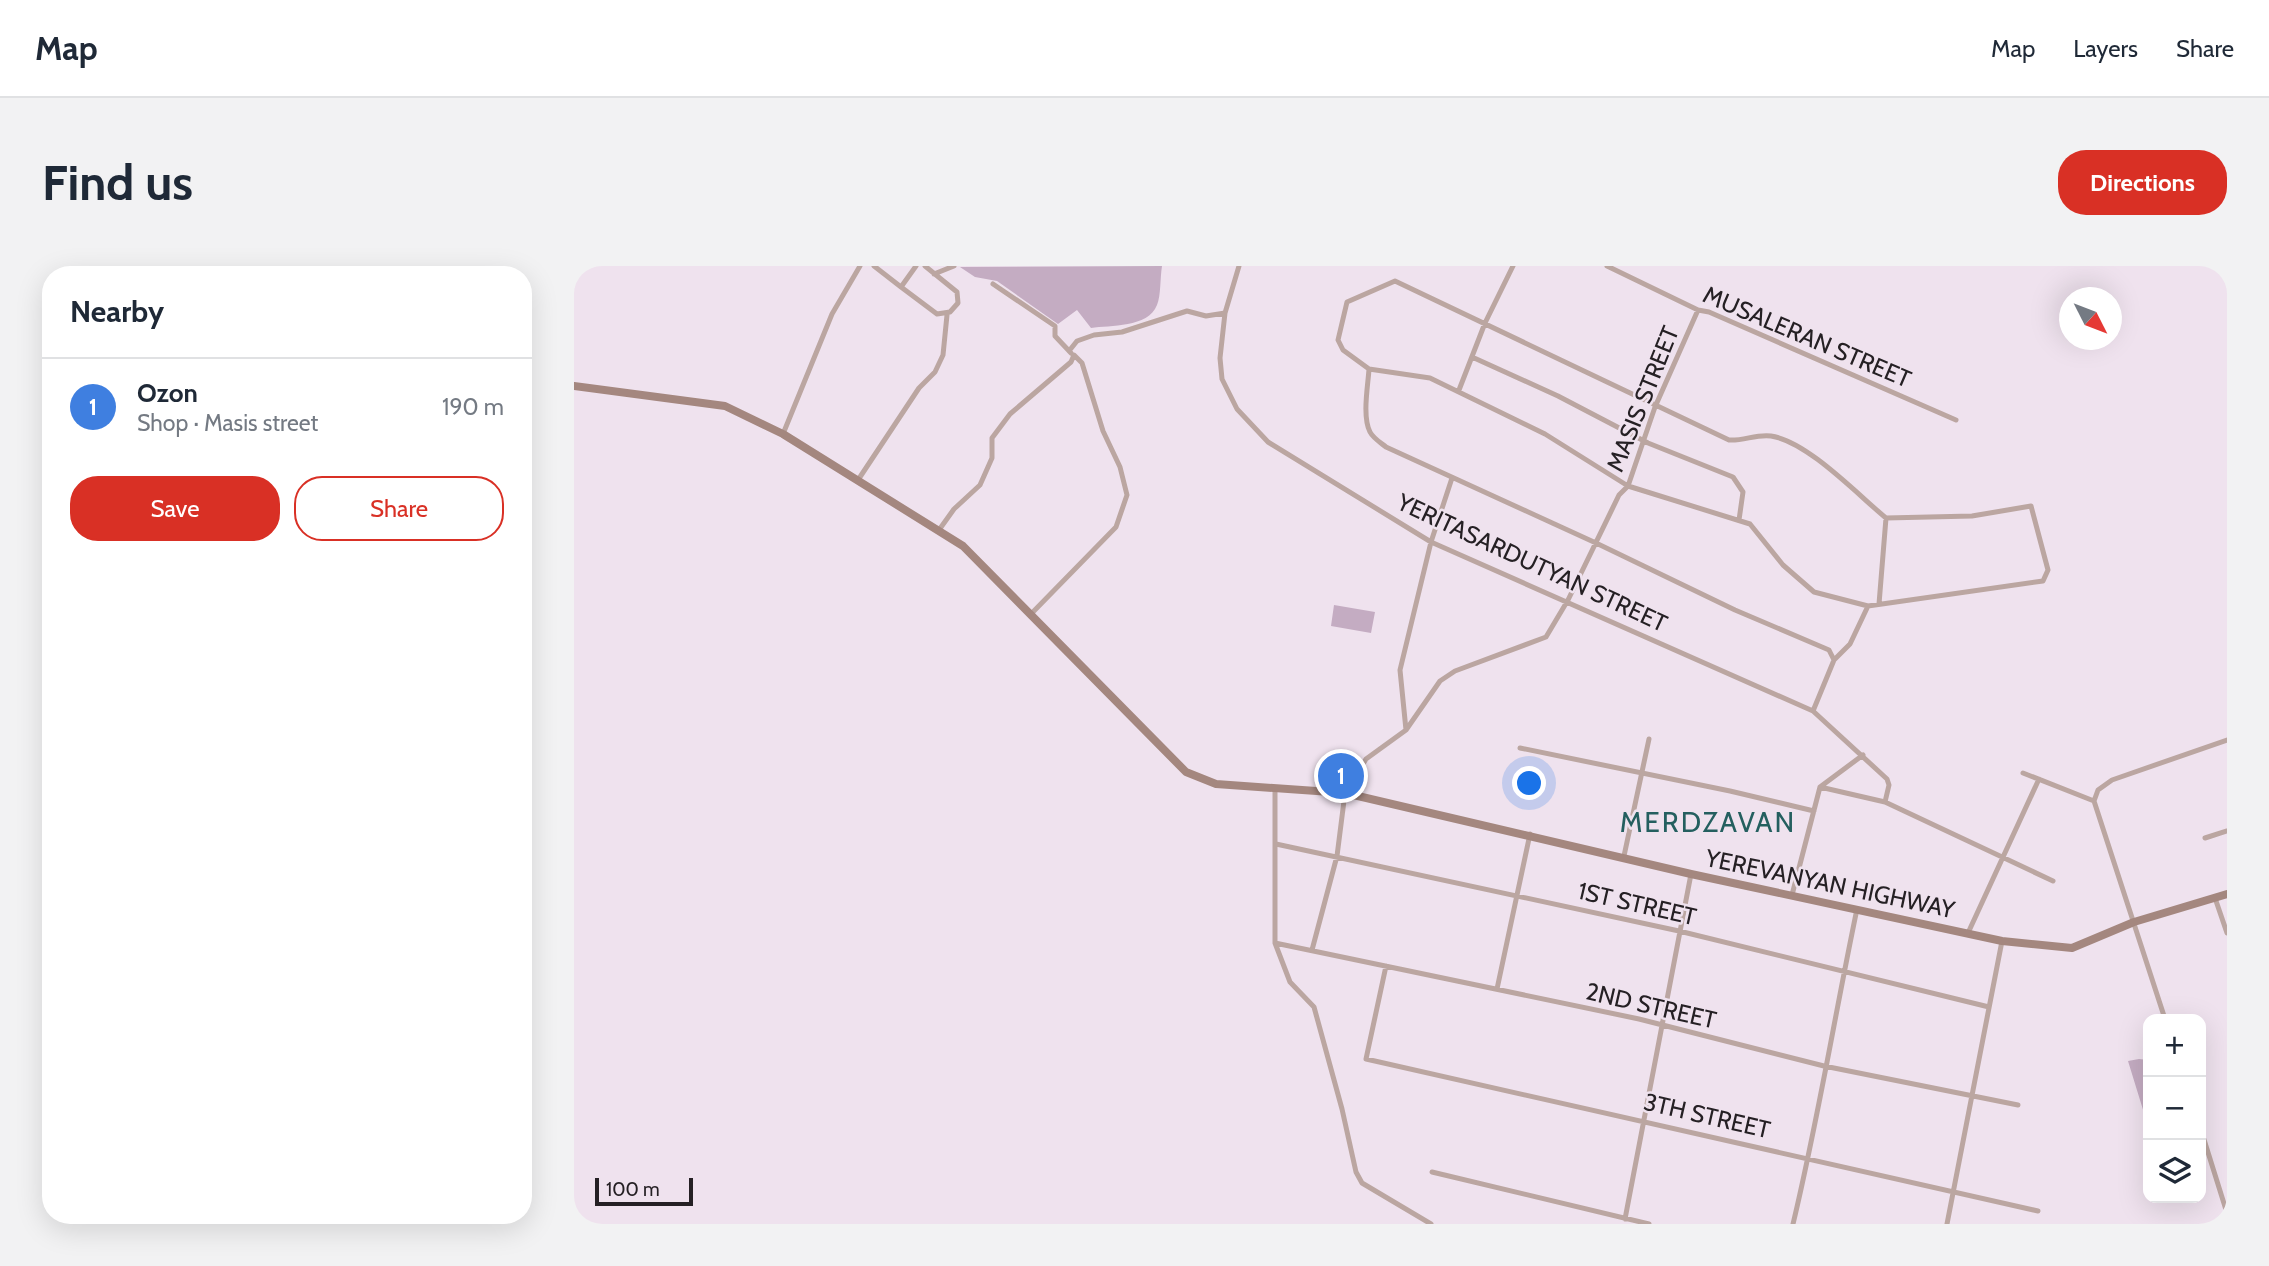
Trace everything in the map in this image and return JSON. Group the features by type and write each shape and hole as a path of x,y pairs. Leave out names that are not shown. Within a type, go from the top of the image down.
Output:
{"main road":[{"name":"YEREVANYAN HIGHWAY","path":"574,386 725,406 783,433 963,546 1186,772 1216,784 1345,793 1624,856 1691,874 2002,940 2072,948 2134,922 2227,894"}],"street":[{"path":"783,433 832,314 860,266"},
{"path":"874,266 936,314 947,315"},
{"path":"901,286 916,266"},
{"path":"858,480 913,396 935,372 943,355 947,315 958,303 957,292 925,266"},
{"path":"934,274 954,266"},
{"name":"YERITASARDUTYAN STREET","path":"1239,266 1225,313 1220,358 1222,379 1247,424 1268,442 1431,542 1568,600 1814,711 1887,779 1889,785 1885,802"},
{"path":"1459,390 1485,323 1513,266"},
{"name":"MUSALERAN STREET","path":"1607,266 1698,310 1956,421"},
{"path":"1395,281 1729,440 1741,441 1758,435 1791,442 1886,519 1972,516 2029,505 2048,570 2043,581 1868,606 1814,592 1783,565 1750,524 1628,486 1545,434 1430,378 1369,369 1339,345 1347,302 1395,281"},
{"path":"993,284 1055,327 1055,336 1082,363 1103,431 1120,467 1127,495 1116,527 1030,615"},
{"name":"MASIS STREET","path":"1345,793 1366,759 1406,730 1440,681 1470,664 1546,637 1568,600 1619,495 1628,486 1655,407 1698,310"},
{"path":"939,530 954,509 980,485 992,458 992,438 1010,414 1071,362 1071,353 1077,341 1094,335 1122,332 1187,311 1206,316 1225,313"},
{"path":"1472,357 1737,480 1743,492 1739,520"},
{"path":"1369,369 1370,432 1386,447 1597,543 1735,610 1829,650 1834,660"},
{"path":"1406,730 1399,670 1431,542 1452,478"},
{"path":"1879,604 1886,519"},
{"path":"1814,711 1834,660 1850,644 1868,606"},
{"path":"1624,856 1649,739"},
{"path":"2163,1014 2094,801 2098,790 2112,780 2227,740"},
{"path":"1520,748 1814,811"},
{"path":"1792,895 1820,787 1863,755"},
{"path":"2023,773 2094,801"},
{"path":"1968,933 2039,779"},
{"path":"1820,787 1885,802 2053,881"},
{"path":"1275,788 1275,943 1290,982 1314,1007 1356,1172 1362,1183 1431,1224"},
{"path":"1312,950 1337,856 1345,793"},
{"path":"2205,838 2227,831"},
{"path":"1497,989 1530,834"},
{"name":"1ST STREET","path":"1276,844 1679,931 1989,1007"},
{"path":"1625,1219 1691,874"},
{"path":"2215,898 2227,933"},
{"path":"1793,1224 1809,1157 1824,1066 1857,909"},
{"path":"1947,1224 2002,940"},
{"name":"2ND STREET","path":"1275,943 1662,1025 1824,1066 1970,1097 1994,1098 2018,1105"},
{"name":"3TH STREET","path":"1386,966 1366,1059 1955,1190 2038,1212"},
{"path":"2204,1140 2227,1213"},
{"path":"1432,1172 1649,1224"}],"shaded area":[{"path":"1162,266 1157,305 1146,318 1128,324 1091,328 1077,310 1058,324 997,281 975,277 960,267"},
{"path":"1334,605 1375,612 1371,633 1331,626"},
{"path":"2143,1059 2143,1110 2128,1061"}],"place":[{"name":"Ozon","path":"1341,776"}],"district":[{"name":"MERDZAVAN","path":"1708,822"}]}
